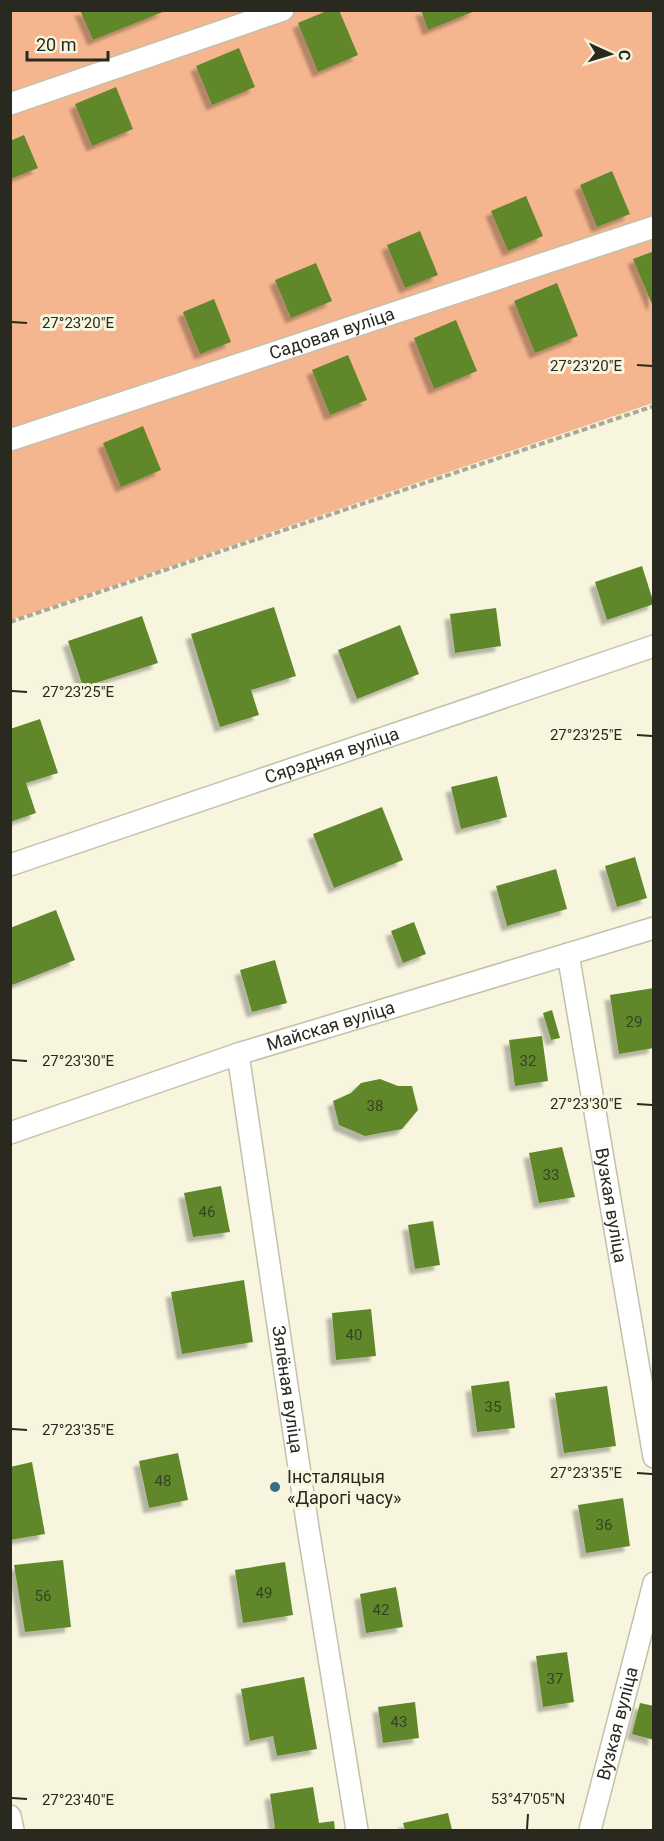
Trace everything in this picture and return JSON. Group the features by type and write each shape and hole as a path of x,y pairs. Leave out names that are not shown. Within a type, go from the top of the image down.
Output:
{"street":[{"path":"10,104 283,10"},
{"name":"Садовая вуліца","path":"10,440 654,227"},
{"name":"Сярэдняя вуліца","path":"10,865 654,646"},
{"name":"Майская вуліца","path":"10,1133 238,1054 654,928"},
{"name":"Вузкая вуліца","path":"568,954 654,1457"},
{"name":"Зялёная вуліца","path":"238,1054 308,1528 357,1830"},
{"name":"Вузкая вуліца","path":"590,1830 654,1582"},
{"path":"10,1816 13,1830"}],"path":[{"path":"10,622 654,405"}],"shaded area":[{"path":"10,11 653,11 653,403 11,620"}],"building":[{"path":"80,10 165,10 165,11 93,40"},
{"path":"329,10 339,10 358,55 318,72 298,23"},
{"path":"421,10 475,10 475,11 428,30"},
{"path":"239,48 255,87 212,105 196,66"},
{"path":"116,87 133,129 92,146 75,104"},
{"path":"24,135 38,168 10,179 10,141"},
{"path":"612,171 630,214 597,227 580,185"},
{"path":"526,196 543,236 508,251 491,211"},
{"path":"420,231 438,275 405,288 387,245"},
{"path":"654,251 654,304 652,304 633,259"},
{"path":"316,263 332,301 291,318 275,280"},
{"path":"557,283 578,336 535,353 514,301"},
{"path":"214,299 231,342 200,354 183,312"},
{"path":"456,320 477,371 434,389 414,338"},
{"path":"348,355 367,400 330,415 312,370"},
{"path":"143,426 161,470 121,487 103,443"},
{"path":"642,566 654,604 607,620 595,582"},
{"path":"274,607 296,676 251,690 259,715 220,727 191,634"},
{"path":"496,608 501,646 455,653 450,614"},
{"path":"142,616 158,663 83,687 68,641"},
{"path":"400,625 419,674 357,699 338,650"},
{"path":"40,719 58,773 26,783 36,813 10,822 10,729"},
{"path":"497,776 507,817 461,829 451,787"},
{"path":"382,807 403,860 334,888 313,834"},
{"path":"635,857 647,898 617,907 605,866"},
{"path":"556,869 567,909 507,926 496,886"},
{"path":"56,910 75,960 12,985 10,928"},
{"path":"414,922 426,954 403,963 391,931"},
{"path":"275,960 287,1003 252,1012 240,970"},
{"path":"654,988 654,1048 619,1054 610,995"},
{"path":"552,1010 560,1038 551,1040 543,1013"},
{"path":"542,1036 548,1081 515,1086 509,1040"},
{"path":"380,1079 398,1086 412,1086 418,1110 402,1129 365,1136 339,1125 333,1101 351,1093 361,1083"},
{"path":"562,1147 575,1197 539,1203 529,1153"},
{"path":"221,1186 230,1232 193,1237 184,1193"},
{"path":"433,1221 440,1265 415,1269 408,1225"},
{"path":"244,1280 253,1342 182,1354 171,1292"},
{"path":"371,1309 376,1356 336,1360 332,1313"},
{"path":"509,1381 515,1428 477,1432 471,1386"},
{"path":"607,1386 616,1446 564,1453 555,1393"},
{"path":"178,1453 188,1500 149,1508 139,1461"},
{"path":"32,1462 45,1534 10,1540 10,1467"},
{"path":"623,1498 630,1546 586,1553 578,1505"},
{"path":"63,1560 71,1627 25,1632 14,1565"},
{"path":"285,1562 293,1615 243,1623 235,1570"},
{"path":"396,1587 403,1627 366,1633 360,1594"},
{"path":"567,1652 574,1702 543,1707 536,1656"},
{"path":"304,1677 317,1749 277,1756 273,1736 250,1741 241,1689"},
{"path":"415,1702 419,1738 383,1743 378,1707"},
{"path":"640,1703 654,1706 654,1740 632,1734"},
{"path":"313,1787 319,1823 334,1821 335,1830 270,1830 275,1828 270,1794"},
{"path":"448,1813 452,1830 405,1830 403,1823"}],"place":[{"name":"Інсталяцыя «Дарогі часу»","path":"275,1487"}]}
